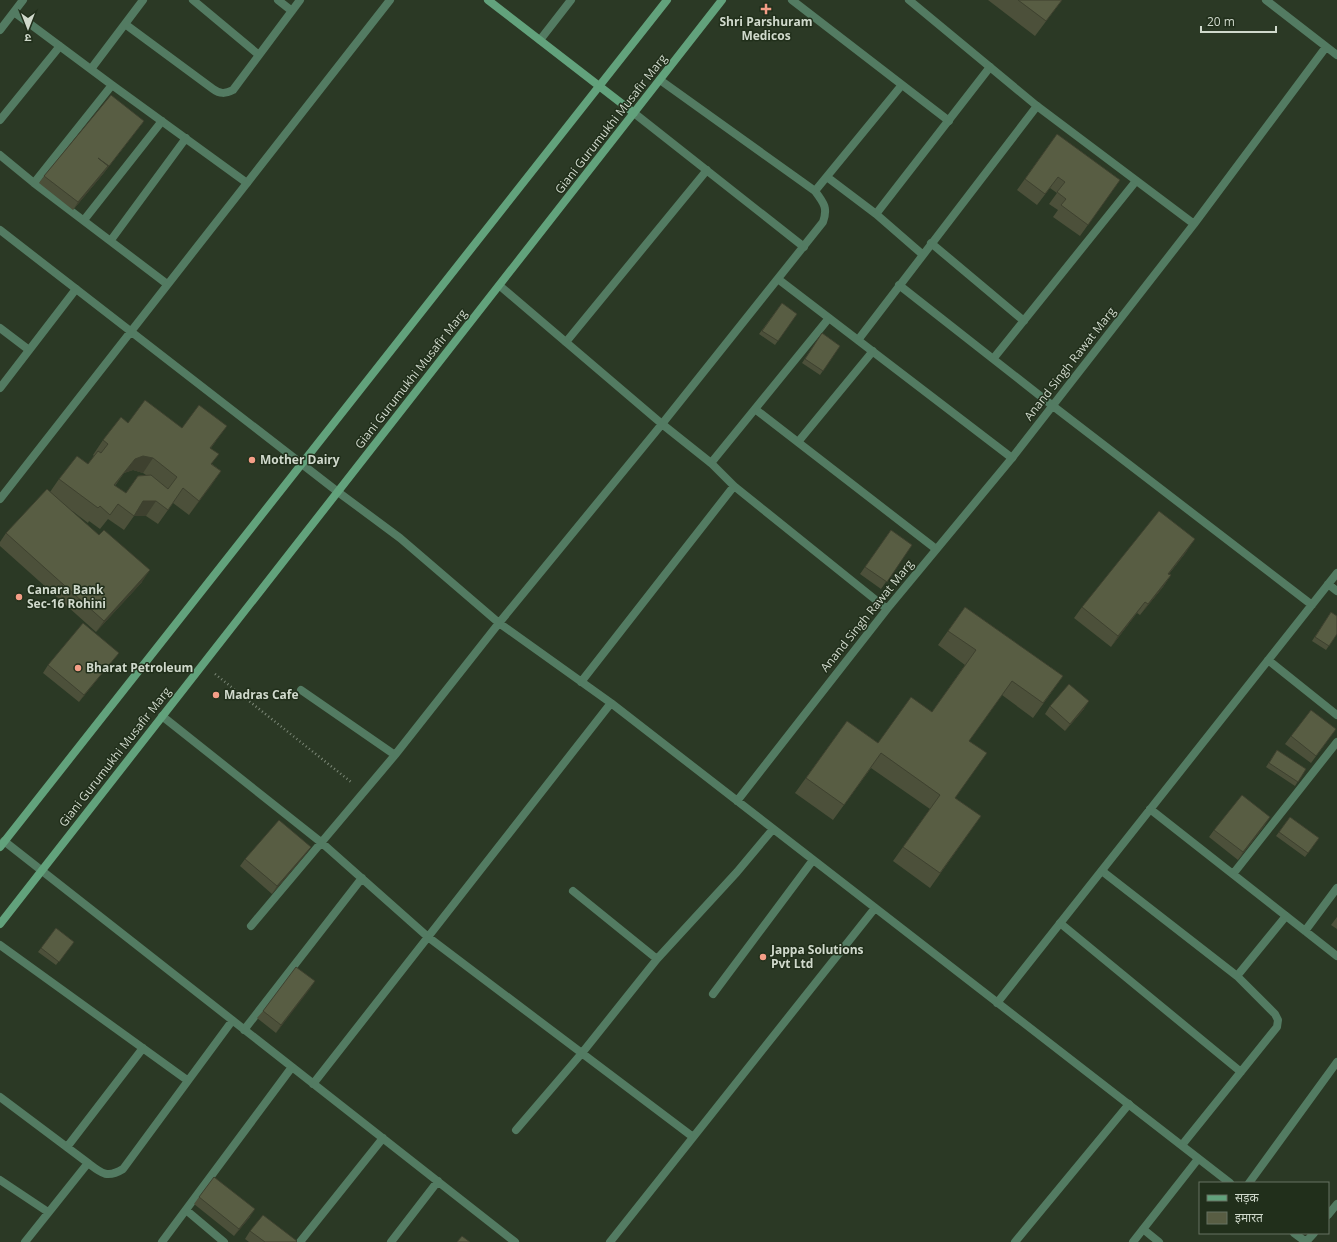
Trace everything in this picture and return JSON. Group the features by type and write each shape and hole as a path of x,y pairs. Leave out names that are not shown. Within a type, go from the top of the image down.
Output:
{"street":[{"path":"2,25 24,0"},
{"path":"91,69 143,0"},
{"path":"193,0 259,55"},
{"path":"278,0 292,11"},
{"path":"125,24 219,93 227,93 233,90 300,0"},
{"path":"0,499 390,0"},
{"path":"488,0 599,85 804,247"},
{"path":"540,40 571,0"},
{"path":"515,1242 41,871 2,844 667,0"},
{"name":"Giani Gurumukhi Musafir Marg","path":"0,924 722,0"},
{"path":"792,0 949,121"},
{"path":"909,0 1037,106 1194,224"},
{"path":"1266,0 1337,55"},
{"path":"14,12 247,183"},
{"path":"0,120 60,46"},
{"name":"Anand Singh Rawat Marg","path":"737,801 887,609 1054,406 1194,224 1326,47"},
{"path":"876,214 990,68"},
{"path":"251,926 395,755 499,623 662,424 823,222 827,212 823,201 815,191 660,80"},
{"path":"34,183 112,85"},
{"path":"815,191 902,86"},
{"path":"858,340 922,254 1037,106"},
{"path":"84,220 162,121"},
{"path":"111,240 186,138"},
{"path":"0,155 34,183 168,284"},
{"path":"566,342 707,170"},
{"path":"827,177 876,214 922,254"},
{"path":"994,359 1136,181"},
{"path":"0,230 338,492 400,538 499,623 611,703 1229,1182"},
{"path":"931,243 1024,321"},
{"path":"778,279 1012,458"},
{"path":"500,286 662,424 711,462 734,486 887,609"},
{"path":"898,286 1312,605"},
{"path":"0,388 76,289"},
{"path":"711,462 829,318"},
{"path":"0,328 29,350"},
{"path":"798,442 873,351"},
{"path":"755,409 936,549"},
{"path":"581,682 734,486"},
{"path":"997,1003 1337,573"},
{"path":"1328,584 1337,591"},
{"path":"1268,660 1337,715"},
{"path":"302,690 395,755"},
{"path":"313,1084 611,703"},
{"path":"162,716 322,843 428,937 693,1138"},
{"path":"1233,874 1337,742"},
{"path":"1150,809 1337,956"},
{"path":"516,1130 582,1053 657,959 737,872 773,829"},
{"path":"713,994 814,860"},
{"path":"1102,871 1237,976 1275,1014 1278,1020 1277,1027 1273,1033 1182,1145"},
{"path":"244,1030 362,878"},
{"path":"1304,931 1337,888"},
{"path":"574,891 657,959"},
{"path":"610,1242 875,908"},
{"path":"1237,976 1286,916"},
{"path":"1060,923 1241,1072"},
{"path":"0,945 187,1080"},
{"path":"0,1097 88,1162 99,1172 106,1175 115,1174 123,1169 232,1020"},
{"path":"67,1147 143,1048"},
{"path":"1250,1182 1337,1062"},
{"path":"162,1242 292,1067"},
{"path":"1020,1240 1129,1104"},
{"path":"300,1242 383,1138"},
{"path":"1133,1242 1198,1159"},
{"path":"25,1242 88,1162"},
{"path":"0,1180 48,1212"},
{"path":"391,1242 438,1181"},
{"path":"1329,1214 1337,1204"},
{"path":"186,1210 224,1242"},
{"path":"1143,1229 1159,1242"},
{"path":"1295,1234 1306,1242 1313,1234"}],"path":[{"path":"203,664 364,792"}],"building":[{"path":"1018,0 1062,0 1046,21"},
{"path":"111,95 144,121 109,166 98,158 108,166 78,202 44,176"},
{"path":"1057,134 1120,180 1088,225 1061,205 1066,199 1057,192 1065,182 1058,177 1045,194 1025,179"},
{"path":"782,303 797,314 778,341 762,331"},
{"path":"822,333 840,346 823,371 805,359"},
{"path":"145,400 182,428 199,405 227,426 210,448 219,454 211,464 221,471 199,501 183,488 168,510 156,501 143,501 134,516 118,504 110,515 100,506 98,508 59,479 77,456 88,464 98,451 101,453 108,444 103,440 121,417 128,423","holes":["143,456 153,458 177,477 168,489 151,475 138,476 126,493 114,485 135,459"]},
{"path":"47,489 99,535 104,530 150,570 104,621 6,533"},
{"path":"1159,511 1195,539 1168,574 1171,575 1148,604 1145,602 1118,636 1082,607"},
{"path":"891,530 912,545 887,582 865,567"},
{"path":"965,607 1063,676 1043,703 1012,681 969,741 987,753 955,798 981,816 940,873 903,847 940,795 881,753 844,805 806,778 847,721 878,743 911,697 932,712 976,650 948,631"},
{"path":"1331,612 1337,616 1337,634 1329,646 1315,637"},
{"path":"83,623 119,653 84,695 48,665"},
{"path":"1069,684 1089,701 1070,724 1050,706"},
{"path":"1311,710 1336,729 1316,756 1291,736"},
{"path":"1277,750 1306,769 1298,782 1269,763"},
{"path":"1242,795 1270,817 1243,852 1214,830"},
{"path":"1290,817 1319,838 1308,853 1279,832"},
{"path":"279,820 311,847 277,886 245,859"},
{"path":"56,928 74,942 59,962 41,948"},
{"path":"296,967 315,981 281,1025 263,1011"},
{"path":"214,1177 255,1209 239,1229 199,1197"},
{"path":"263,1215 297,1241 265,1242 250,1231"},
{"path":"462,1236 470,1242 457,1242"}],"place":[{"name":"Shri Parshuram Medicos","path":"766,9"},
{"name":"Mother Dairy","path":"252,460"},
{"name":"Canara Bank Sec-16 Rohini","path":"19,597"},
{"name":"Bharat Petroleum","path":"78,668"},
{"name":"Madras Cafe","path":"216,695"},
{"name":"Jappa Solutions Pvt Ltd","path":"763,957"}]}
